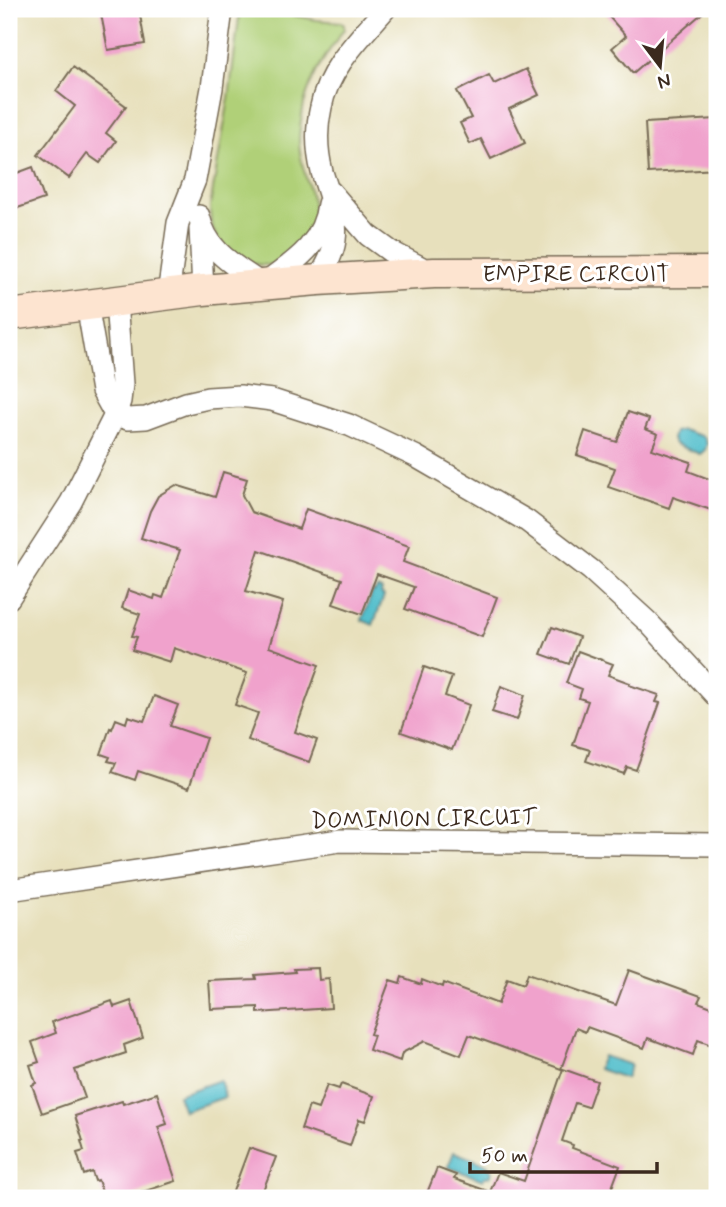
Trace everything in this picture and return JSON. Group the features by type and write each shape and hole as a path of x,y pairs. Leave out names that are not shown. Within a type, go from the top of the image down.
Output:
{"street":[{"path":"168,295 178,223 195,180 212,88 222,9"},
{"path":"318,280 331,254 335,238 334,214 322,170 318,141 324,93 351,48 385,9"},
{"path":"195,180 203,290"},
{"path":"199,216 202,229 214,248 232,265 263,285 305,253 315,240 327,211 328,188"},
{"name":"EMPIRE CIRCUIT","path":"328,188 368,235 390,251 434,274"},
{"name":"EMPIRE CIRCUIT","path":"9,315 203,290 318,280 434,274 717,272"},
{"path":"9,598 71,502 116,413 122,384 116,301"},
{"path":"87,304 102,391 108,403 123,418 139,419 208,398 259,397 349,425 415,456 527,521 591,570 648,622 717,697"},
{"name":"DOMINION CIRCUIT","path":"9,890 340,841 717,845"}],"green space":[{"path":"240,9 280,9 292,15 341,22 344,25 312,80 301,119 300,152 312,197 311,229 289,257 264,265 243,260 233,254 217,237 210,219"}],"water":[{"path":"682,430 704,437 707,444 705,450 700,454 675,444 672,439 674,432"},
{"path":"377,588 382,590 381,594 384,596 373,625 362,620 373,591"},
{"path":"603,1056 631,1065 626,1078 598,1069"},
{"path":"220,1080 225,1097 184,1111 178,1095"},
{"path":"454,1152 488,1165 487,1168 492,1170 491,1176 484,1177 483,1180 448,1167"}],"building":[{"path":"100,9 139,9 145,44 108,50"},
{"path":"602,9 707,9 633,73 612,48 626,36"},
{"path":"73,67 126,106 106,133 116,141 100,163 87,154 69,178 38,155 75,106 56,91"},
{"path":"526,69 539,95 509,109 525,143 491,159 481,139 470,144 460,123 471,118 457,91 489,75 494,84"},
{"path":"717,119 717,169 648,173 645,123"},
{"path":"33,167 44,199 9,211 9,176"},
{"path":"628,412 649,419 645,429 658,434 652,449 691,462 688,471 717,482 717,512 673,497 669,508 608,487 615,468 577,455 585,431 617,442"},
{"path":"223,472 247,479 242,495 251,512 299,529 306,509 409,546 403,562 497,597 482,637 405,609 414,587 377,574 362,614 333,604 342,579 259,550 246,591 283,602 269,647 319,665 295,732 317,740 309,762 248,740 258,713 235,705 247,673 174,648 170,662 132,650 137,637 132,636 140,614 122,608 128,590 154,599 155,595 163,598 180,550 141,538 158,496 176,485 215,497"},
{"path":"552,627 579,637 569,664 541,654"},
{"path":"578,651 613,664 608,675 659,695 656,702 660,703 636,770 627,767 624,774 586,761 590,750 573,745 588,701 579,698 582,689 566,683"},
{"path":"424,667 452,677 445,696 469,705 452,750 401,732"},
{"path":"501,686 525,695 517,720 492,712"},
{"path":"154,696 178,705 170,726 206,738 189,788 138,771 135,780 112,772 116,763 108,761 110,757 101,754 116,719 126,723 128,716 144,721"},
{"path":"318,968 319,980 329,979 331,1008 258,1013 258,1007 211,1009 209,981 256,979 255,975"},
{"path":"629,970 701,996 698,1002 717,1009 717,1047 698,1040 693,1055 648,1038 644,1048 587,1027 585,1032 576,1028 561,1069 469,1035 461,1055 425,1041 402,1053 400,1061 369,1050 374,1035 370,1034 390,980 400,983 402,977 421,984 422,979 442,987 443,983 498,1004 507,979 523,985 527,974 616,1005"},
{"path":"112,1001 114,1007 131,1001 143,1038 124,1045 126,1053 75,1070 85,1098 42,1113 32,1085 36,1083 30,1065 39,1062 32,1042 56,1033 52,1022"},
{"path":"563,1069 597,1081 588,1107 575,1103 562,1141 573,1145 572,1148 620,1166 608,1198 425,1198 437,1168 456,1175 454,1179 490,1192 498,1172 524,1181"},
{"path":"341,1084 374,1096 365,1121 359,1119 350,1146 301,1129 309,1106 318,1109 327,1085 339,1089"},
{"path":"157,1093 167,1124 158,1127 176,1181 124,1198 104,1198 92,1172 84,1175 77,1153 84,1151 83,1141 75,1116"},
{"path":"249,1148 276,1157 260,1198 245,1198 232,1194"}]}
